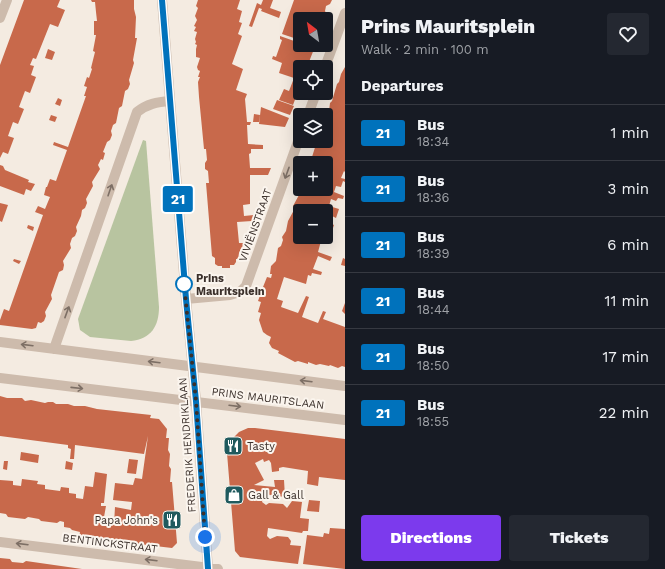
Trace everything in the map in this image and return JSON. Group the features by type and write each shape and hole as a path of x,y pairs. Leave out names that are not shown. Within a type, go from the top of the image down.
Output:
{"street":[{"path":"0,18 7,0"},
{"path":"0,342 193,366 186,299 162,0"},
{"path":"328,60 345,13"},
{"path":"54,349 137,112 155,102 170,101"},
{"name":"VIVIËNSTRAAT","path":"186,299 230,295 240,292 246,286 296,148"},
{"name":"PRINS MAURITSLAAN","path":"193,366 345,386"},
{"name":"FREDERIK HENDRIKLAAN","path":"193,366 211,568"},
{"name":"PRINS MAURITSLAAN","path":"0,378 345,420"},
{"name":"BENTINCKSTRAAT","path":"0,542 211,568"}],"green space":[{"path":"143,140 146,141 159,314 155,326 149,334 138,340 131,341 90,337 80,330 78,319"}],"building":[{"path":"24,0 60,0 57,7 65,10 58,27 50,24 36,59 33,58 30,65 34,66 31,75 36,77 30,93 25,91 19,107 24,109 18,124 13,122 8,136 14,138 8,154 3,152 0,158 0,65"},
{"path":"91,0 134,0 136,17 135,38 137,38 133,60 134,63 129,80 130,84 128,89 125,91 116,123 113,125 111,131 112,135 103,152 105,153 103,160 101,159 98,165 100,169 92,182 93,186 86,199 87,203 85,208 82,210 76,227 77,231 70,244 71,248 63,261 63,270 59,272 51,295 52,299 45,312 46,316 44,321 41,323 38,322 36,328 32,329 0,325 0,320 4,309 9,311 43,215 35,212 38,206 45,209 50,197 44,195 46,187 50,179 56,181 67,150 53,145 54,142 68,147 86,96 84,96 87,87 84,86 92,69 96,35 94,35 94,21 97,21 95,2 92,2"},
{"path":"198,0 240,0 237,9 242,11 239,22 242,23 238,34 242,36 232,64 243,69 236,90 247,94 245,99 247,122 251,122 250,125 247,125 248,144 263,145 263,149 251,149 251,153 249,154 250,168 271,168 268,175 250,175 250,204 243,205 244,216 254,215 252,221 237,222 239,243 243,243 243,245 238,259 236,259 234,265 230,265 230,268 222,268 222,266 215,264 215,258 212,256 206,183 209,183 208,171 205,169 205,163 207,160 206,149 204,149 199,97 198,82 200,77 198,77 200,71 197,67 200,58 196,57 197,45 195,44 195,39 197,32 194,31 196,27 194,26 197,20 195,16 198,8 196,6"},
{"path":"263,0 273,0 270,8 281,12 279,18 261,11 262,9 259,8 252,27 249,26 257,3 261,5"},
{"path":"294,0 332,0 330,4 326,6 326,12 293,12 293,38 282,34"},
{"path":"280,36 293,41 293,52 313,52 310,60 293,60 293,78 279,73 282,63 272,59 273,56 276,57 282,40 280,39"},
{"path":"48,49 55,52 52,60 45,58"},
{"path":"345,67 345,172 344,171 341,178 345,179 345,182 343,181 341,187 336,186 334,192 344,196 343,199 338,198 336,201 331,199 330,204 294,204 298,196 333,196 333,156 312,156 315,148 333,148 333,108 329,108 341,74"},
{"path":"293,81 293,100 295,100 293,105 279,100 284,89 289,91"},
{"path":"58,98 62,100 60,106 55,104"},
{"path":"277,100 294,106 290,115 273,109"},
{"path":"261,107 289,118 285,127 259,124"},
{"path":"254,114 260,115 259,122 253,122"},
{"path":"51,115 57,117 55,122 49,120"},
{"path":"0,165 3,166 5,170 35,184 31,191 26,189 24,195 0,186"},
{"path":"0,203 8,205 2,222 0,221"},
{"path":"333,207 339,209 336,218 333,216"},
{"path":"293,212 293,244 320,244 318,252 332,257 330,261 318,256 313,269 322,272 321,275 312,273 311,276 308,275 306,284 284,277 277,299 283,301 281,307 298,313 306,296 309,297 302,317 318,323 323,311 326,312 323,319 345,327 345,367 342,366 338,368 330,365 316,365 308,362 308,364 298,361 295,362 272,348 269,343 271,337 263,332 259,320 261,313 258,312 261,302 258,301 262,290 264,291 265,288 263,287 267,277 271,278 271,266 276,261 278,248 281,246 283,240 282,237 286,231 288,221"},
{"path":"28,225 34,227 33,231 27,228"},
{"path":"343,258 345,259 345,266 341,265"},
{"path":"14,259 21,261 19,264 13,261"},
{"path":"345,303 345,314 342,311"},
{"path":"0,396 7,398 22,398 25,401 31,400 45,403 53,402 56,404 68,404 151,415 150,418 159,419 167,429 166,438 169,438 169,466 171,469 170,482 172,482 177,543 172,548 79,537 80,532 64,527 64,522 60,521 57,523 41,521 39,519 28,517 25,519 8,517 6,514 0,513 0,480 13,481 13,485 21,486 22,479 38,481 37,484 45,485 45,489 60,491 61,487 69,488 69,493 76,494 76,498 83,499 85,486 93,487 95,472 107,474 104,503 101,503 101,506 106,506 104,517 100,517 99,522 114,524 115,507 131,510 132,502 113,500 115,483 133,485 135,478 142,479 148,436 144,454 75,445 74,459 70,459 71,449 68,448 68,445 0,436"},
{"path":"312,400 321,402 320,407 312,405"},
{"path":"248,428 345,439 345,480 319,477 318,486 307,484 308,471 283,467 279,468 279,471 272,472 271,463 269,460 264,462 263,459 255,463 264,480 254,485 275,487 274,480 284,480 285,497 264,494 262,502 266,505 269,503 283,504 287,508 292,501 302,502 300,518 309,519 308,531 303,531 302,533 268,528 267,536 270,539 277,536 288,537 291,541 290,545 301,546 298,564 240,557 235,551 227,453 232,439 239,432"},
{"path":"21,452 39,455 38,463 20,460"},
{"path":"129,459 138,460 136,474 127,473"},
{"path":"4,461 8,461 7,470 3,469"},
{"path":"66,461 73,463 72,470 65,469"},
{"path":"309,500 320,501 319,512 307,511"},
{"path":"330,528 345,529 345,569 303,564 307,535 323,537 324,533 329,534"},
{"path":"0,558 10,559 12,562 23,563 26,561 82,569 0,569"}],"bus line":[{"name":"21","path":"162,0 186,299 196,401 208,569"}],"place":[{"name":"Prins Mauritsplein","path":"184,284"},
{"name":"Tasty","path":"233,446"},
{"name":"Gall & Gall","path":"234,495"},
{"name":"Papa John's","path":"172,520"}],"route":[{"path":"184,284 196,401 205,537"}]}
